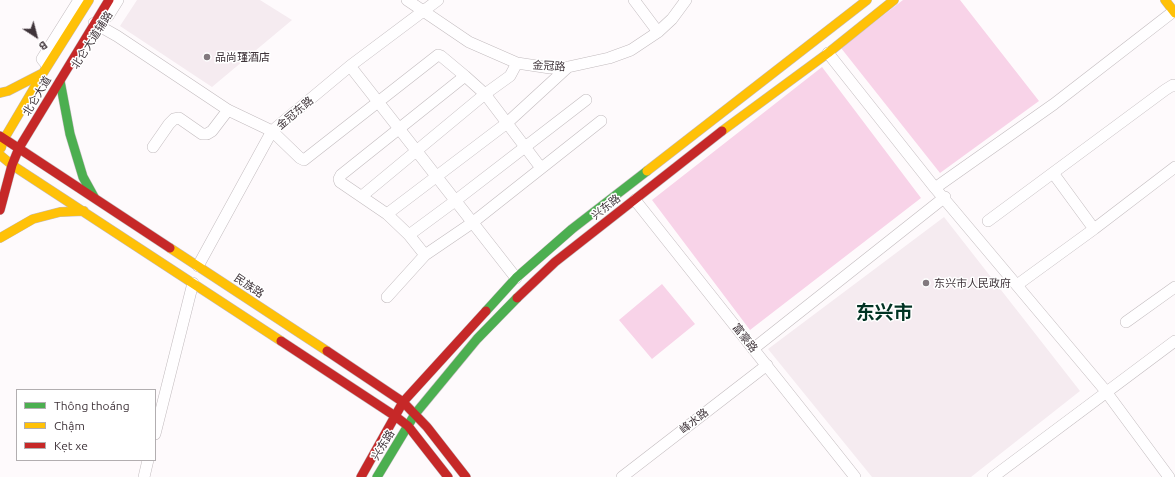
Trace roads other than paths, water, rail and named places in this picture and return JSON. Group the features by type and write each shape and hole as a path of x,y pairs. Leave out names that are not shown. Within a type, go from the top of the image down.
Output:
{"main road":[{"name":"北仑大道","path":"0,150 2,138 89,0"},
{"path":"98,25 110,0"},
{"name":"兴东路","path":"361,477 403,402 516,278 572,229 867,0"},
{"name":"兴东路","path":"377,477 415,414 477,339 555,262 712,138 828,53 894,0"},
{"path":"1165,0 1174,12"},
{"path":"0,93 8,91 45,70"},
{"name":"北仑大道","path":"0,210 12,165 19,148 62,78"},
{"path":"62,78 70,134 84,177 95,199"},
{"name":"民族路","path":"2,138 403,402 427,427 466,477"},
{"path":"0,155 12,165 395,416 408,426 448,477"},
{"path":"0,238 33,219 60,212 84,211"}],"street":[{"path":"45,70 42,59 79,0"},
{"name":"北仑大道辅路","path":"62,78 70,75 98,25 118,0"},
{"name":"金冠路","path":"407,0 469,42 517,63 550,68 568,67 609,58 640,44 658,32 672,19 686,0"},
{"name":"金冠东路","path":"198,266 272,131 350,66 438,0"},
{"path":"634,0 658,32"},
{"path":"936,188 1054,104 1174,12"},
{"path":"98,25 228,110 272,131 300,158 304,160 438,55 485,94 541,168"},
{"path":"828,53 936,188 1106,392 1169,477"},
{"path":"362,196 485,94 510,76 517,63"},
{"path":"350,66 516,278"},
{"path":"387,214 507,123 568,67"},
{"path":"425,255 409,234 387,214 340,182 339,179 341,175 464,76"},
{"path":"988,220 1165,90 1173,85 1175,86"},
{"path":"409,234 455,201 586,100"},
{"path":"153,147 174,119 179,118 202,134 207,134 212,131 228,110"},
{"path":"386,297 425,255 472,223 601,121"},
{"path":"1017,285 1175,168"},
{"path":"1053,172 1094,229"},
{"path":"753,349 944,197"},
{"name":"富豪路","path":"635,200 855,477"},
{"path":"156,430 193,283"},
{"path":"1126,322 1175,287"},
{"path":"993,477 1175,341"},
{"name":"峰水路","path":"622,477 766,366"},
{"path":"144,477 148,461"}],"place":[{"name":"品尚瑾酒店","path":"207,57"},
{"name":"东兴市人民政府","path":"926,283"}],"district":[{"name":"东兴市","path":"884,313"}]}
